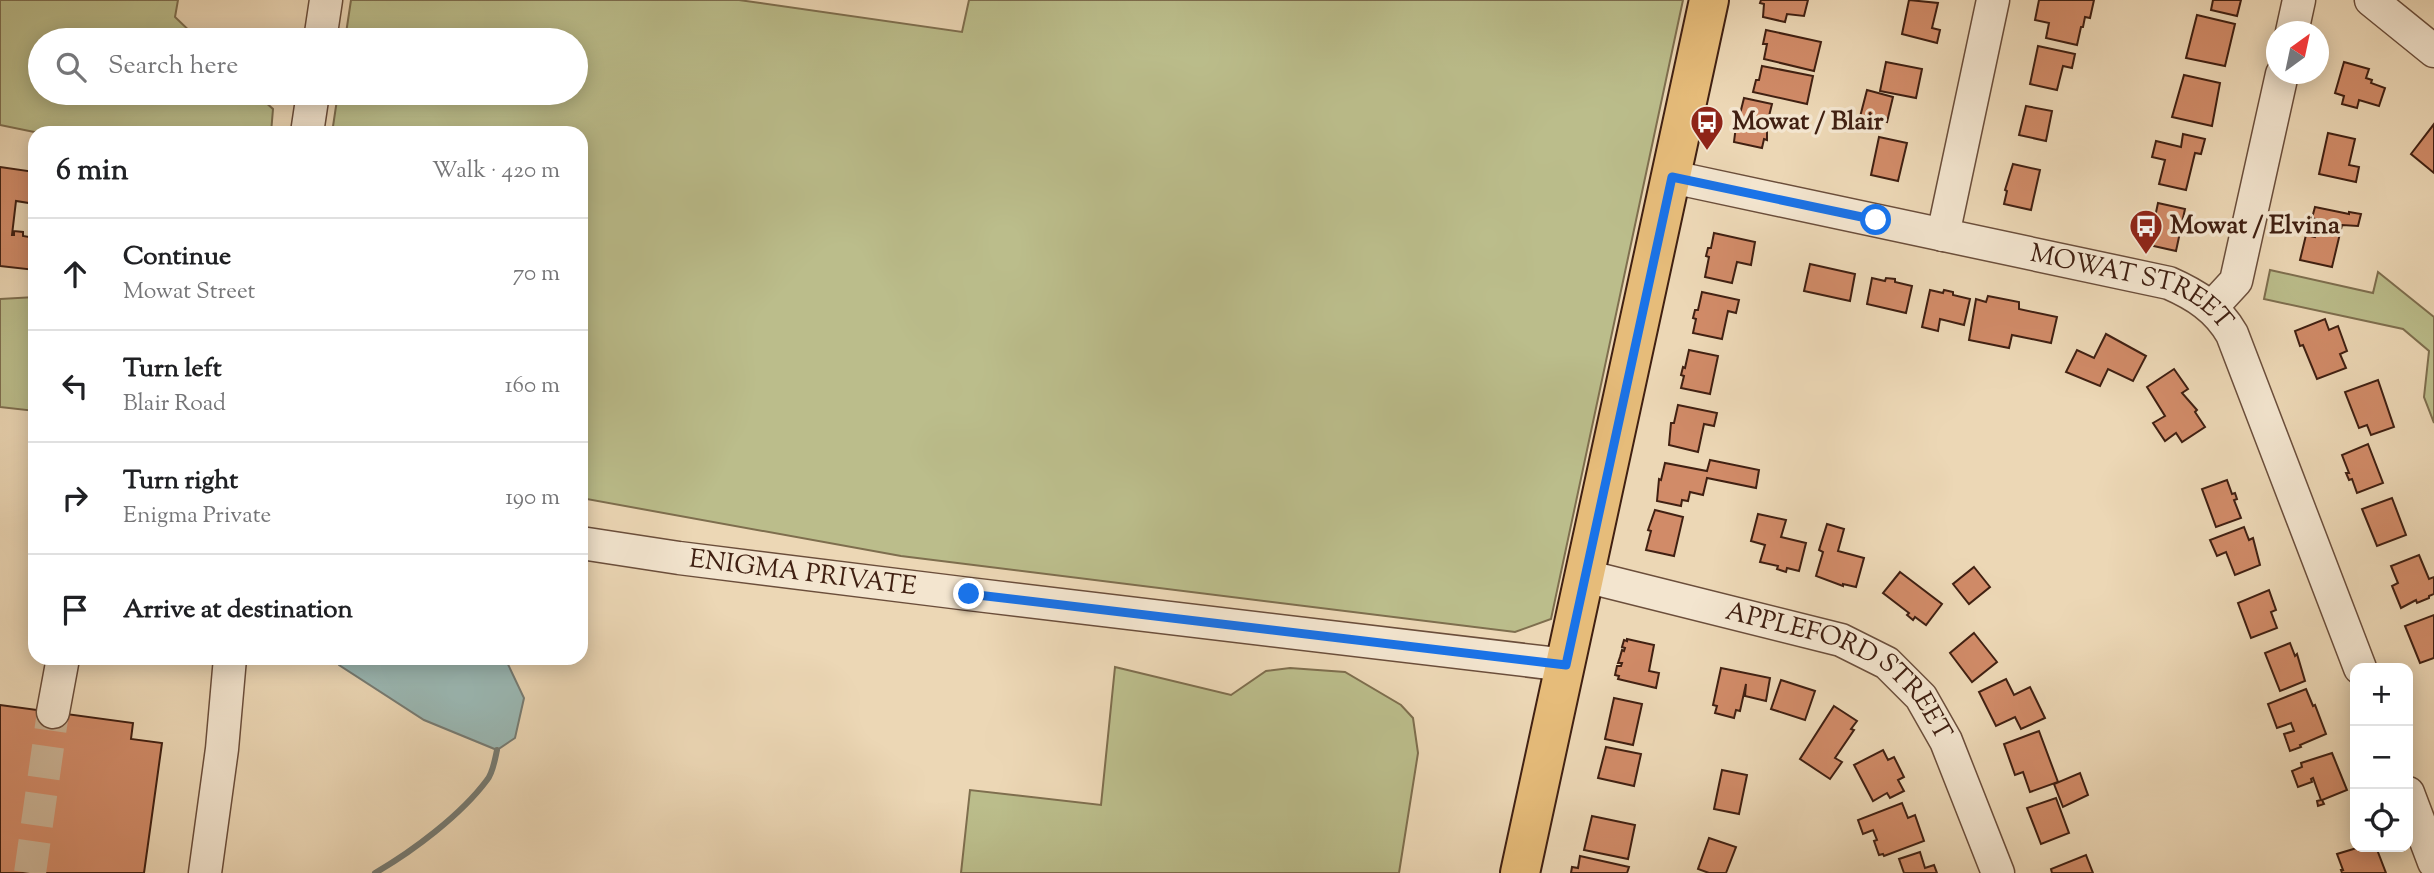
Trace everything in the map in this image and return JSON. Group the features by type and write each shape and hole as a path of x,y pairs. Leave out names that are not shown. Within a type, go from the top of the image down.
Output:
{"main road":[{"path":"1520,873 1709,0"}],"street":[{"path":"322,28 326,0"},
{"path":"1943,235 1993,0"},
{"path":"2294,21 2299,0"},
{"path":"2371,0 2434,51"},
{"path":"2212,307 2236,281 2281,84"},
{"path":"308,126 311,105"},
{"name":"MOWAT STREET","path":"1672,177 2169,283 2191,292 2212,307 2225,321 2232,334 2358,663"},
{"name":"ENIGMA PRIVATE","path":"588,544 928,589 1566,665"},
{"name":"APPLEFORD STREET","path":"1585,576 1841,640 1887,663 1922,698 1946,741 1998,873"},
{"path":"53,712 62,665"},
{"path":"205,873 222,749 229,665"},
{"path":"2413,806 2434,862"}],"green space":[{"path":"0,0 178,0 175,17 186,28 28,28 28,105 268,105 273,109 272,126 28,126 28,131 0,125"},
{"path":"351,0 739,0 962,32 969,0 1683,0 1551,619 1515,632 901,556 588,499 588,126 333,126 336,105 588,105 588,28 347,28"},
{"path":"2270,270 2373,293 2378,272 2434,317 2434,423 2424,397 2429,351 2403,329 2264,299"},
{"path":"28,297 28,410 0,407 0,299"},
{"path":"1115,667 1231,695 1266,671 1290,668 1345,672 1401,705 1413,718 1418,753 1399,873 961,873 970,790 1101,805"}],"water":[{"path":"339,665 508,665 524,698 515,738 497,750 424,720"}],"building":[{"path":"1761,0 1808,0 1804,16 1787,14 1785,22 1763,17 1764,4 1760,3"},
{"path":"1909,0 1938,3 1932,28 1940,30 1937,43 1902,34"},
{"path":"2039,0 2094,0 2090,18 2085,17 2081,27 2077,45 2046,38 2049,23 2035,20"},
{"path":"2213,0 2241,0 2237,16 2211,10"},
{"path":"2197,15 2235,24 2225,66 2186,58"},
{"path":"1766,30 1821,42 1814,71 1764,59"},
{"path":"2038,46 2075,54 2072,68 2063,66 2057,90 2030,84"},
{"path":"1886,62 1922,69 1916,98 1880,91"},
{"path":"2344,62 2369,69 2366,78 2385,88 2379,106 2359,100 2357,108 2342,104 2344,96 2335,93"},
{"path":"1762,66 1813,76 1807,104 1753,92"},
{"path":"2184,75 2220,83 2212,126 2172,117"},
{"path":"1867,90 1893,97 1887,122 1860,117"},
{"path":"1744,98 1772,104 1769,116 1779,118 1777,129 1767,127 1767,140 1764,139 1762,148 1734,142 1737,118"},
{"path":"2026,106 2052,111 2046,141 2019,135"},
{"path":"2434,124 2434,173 2411,154"},
{"path":"2328,133 2355,139 2349,165 2359,167 2356,182 2319,174"},
{"path":"2183,134 2205,139 2201,154 2195,153 2186,190 2159,184 2165,160 2152,157 2156,141 2181,147"},
{"path":"1879,137 1907,143 1898,181 1871,175"},
{"path":"2013,164 2040,170 2031,210 2004,204"},
{"path":"0,167 28,171 28,203 16,201 12,235 14,231 23,232 23,236 28,237 28,269 0,266"},
{"path":"2158,203 2185,209 2176,251 2149,245"},
{"path":"2315,207 2361,214 2358,226 2342,225 2332,267 2300,260 2306,235 2315,237 2317,231 2320,232 2322,221 2312,218"},
{"path":"1714,233 1755,242 1751,265 1737,262 1732,283 1705,277 1709,257 1706,256"},
{"path":"1810,264 1855,274 1850,301 1804,291"},
{"path":"1872,278 1885,281 1886,278 1895,279 1895,282 1912,286 1906,313 1867,304"},
{"path":"1930,290 1953,292 1953,295 1970,299 1964,325 1940,319 1938,331 1922,327"},
{"path":"1702,292 1739,300 1736,313 1728,311 1722,339 1693,333 1696,319 1693,318 1695,310 1698,310"},
{"path":"1988,296 2019,302 2019,309 2057,317 2051,343 2012,335 2009,348 1969,340 1976,299 1986,302"},
{"path":"2325,319 2329,330 2338,326 2347,351 2340,354 2346,368 2317,379 2295,331"},
{"path":"2106,334 2146,356 2133,381 2108,369 2100,386 2066,372 2077,350 2094,358"},
{"path":"1689,350 1718,356 1710,394 1681,388 1684,376 1681,375"},
{"path":"2174,369 2188,389 2182,393 2197,410 2195,412 2205,427 2182,442 2176,433 2165,441 2153,423 2165,416 2147,387"},
{"path":"2378,380 2394,427 2371,435 2367,425 2359,428 2345,392"},
{"path":"1678,405 1717,413 1714,426 1704,424 1698,452 1669,445 1671,423 1674,423"},
{"path":"2368,444 2383,483 2357,493 2352,479 2349,480 2346,473 2349,473 2342,455"},
{"path":"1710,460 1759,470 1756,488 1707,478 1703,495 1690,492 1688,501 1682,500 1681,506 1657,501 1659,479 1661,480 1665,463 1707,471"},
{"path":"2227,480 2232,494 2235,493 2237,499 2234,500 2241,518 2216,527 2202,489"},
{"path":"2392,498 2406,535 2377,546 2362,509"},
{"path":"1655,510 1683,517 1674,556 1646,550 1651,531 1648,530"},
{"path":"1758,514 1786,520 1781,537 1806,543 1799,571 1787,568 1786,572 1777,569 1778,566 1760,562 1765,545 1751,541"},
{"path":"1827,524 1844,529 1838,551 1864,558 1856,587 1843,586 1816,576 1823,552 1819,550"},
{"path":"2244,527 2249,540 2253,538 2260,565 2235,575 2226,552 2217,556 2210,540"},
{"path":"2419,555 2429,579 2434,577 2434,594 2401,608 2392,586 2398,583 2391,566"},
{"path":"1974,567 1990,587 1969,604 1953,584"},
{"path":"1900,572 1942,604 1926,625 1915,617 1913,620 1907,615 1909,613 1883,593"},
{"path":"2269,590 2276,610 2271,612 2277,628 2251,638 2238,603"},
{"path":"2434,615 2434,658 2420,663 2405,626"},
{"path":"1974,633 1997,662 1972,682 1950,653"},
{"path":"1624,640 1654,645 1649,671 1659,673 1656,688 1618,679 1619,676 1615,675 1617,666 1622,663 1618,663 1625,648 1622,647"},
{"path":"2290,643 2295,656 2297,654 2305,681 2280,691 2265,653"},
{"path":"1721,668 1770,678 1766,701 1745,696 1746,684 1740,711 1736,710 1734,718 1715,713 1717,706 1713,705"},
{"path":"2006,679 2014,695 2030,687 2045,718 2021,729 2015,717 1996,726 1979,692"},
{"path":"1781,680 1815,691 1805,720 1771,709"},
{"path":"2306,689 2326,734 2290,751 2284,734 2294,731 2291,723 2277,728 2268,704"},
{"path":"1614,698 1642,704 1633,745 1605,739"},
{"path":"0,705 133,723 131,739 162,743 144,873 0,873"},
{"path":"1834,706 1857,721 1835,758 1842,762 1830,779 1800,759"},
{"path":"2039,731 2058,782 2030,792 2023,772 2015,775 2004,744"},
{"path":"1606,747 1641,754 1634,786 1598,778"},
{"path":"1883,750 1888,760 1894,757 1904,777 1898,780 1904,791 1890,798 1887,793 1873,801 1854,765"},
{"path":"2332,753 2347,790 2322,800 2324,804 2318,806 2317,801 2321,800 2313,778 2312,782 2298,787 2292,771 2302,767 2301,763"},
{"path":"1722,770 1747,775 1739,814 1714,809"},
{"path":"2080,773 2088,795 2063,807 2054,784"},
{"path":"2056,798 2069,833 2041,844 2027,808"},
{"path":"1902,803 1908,818 1915,815 1924,841 1884,856 1879,855 1873,830 1863,834 1858,820"},
{"path":"1592,816 1635,825 1628,859 1584,850"},
{"path":"1709,838 1736,847 1726,873 1709,873 1698,869"},
{"path":"2350,850 2378,852 2386,873 2342,873 2337,854"},
{"path":"1920,852 1925,868 1934,865 1937,873 1904,873 1899,859"},
{"path":"2086,855 2093,873 2052,873 2051,869"},
{"path":"1580,856 1629,867 1627,873 1571,873 1572,867 1578,868"}],"waterway":[{"path":"375,873 420,843 464,806 489,777 497,750"}],"tunnel":[{"path":"30,873 53,712"}],"place":[{"name":"Mowat / Blair","path":"1707,152"},
{"name":"Mowat / Elvina","path":"2146,256"}],"route":[{"path":"969,594 1566,665 1672,177 1876,220"}]}
